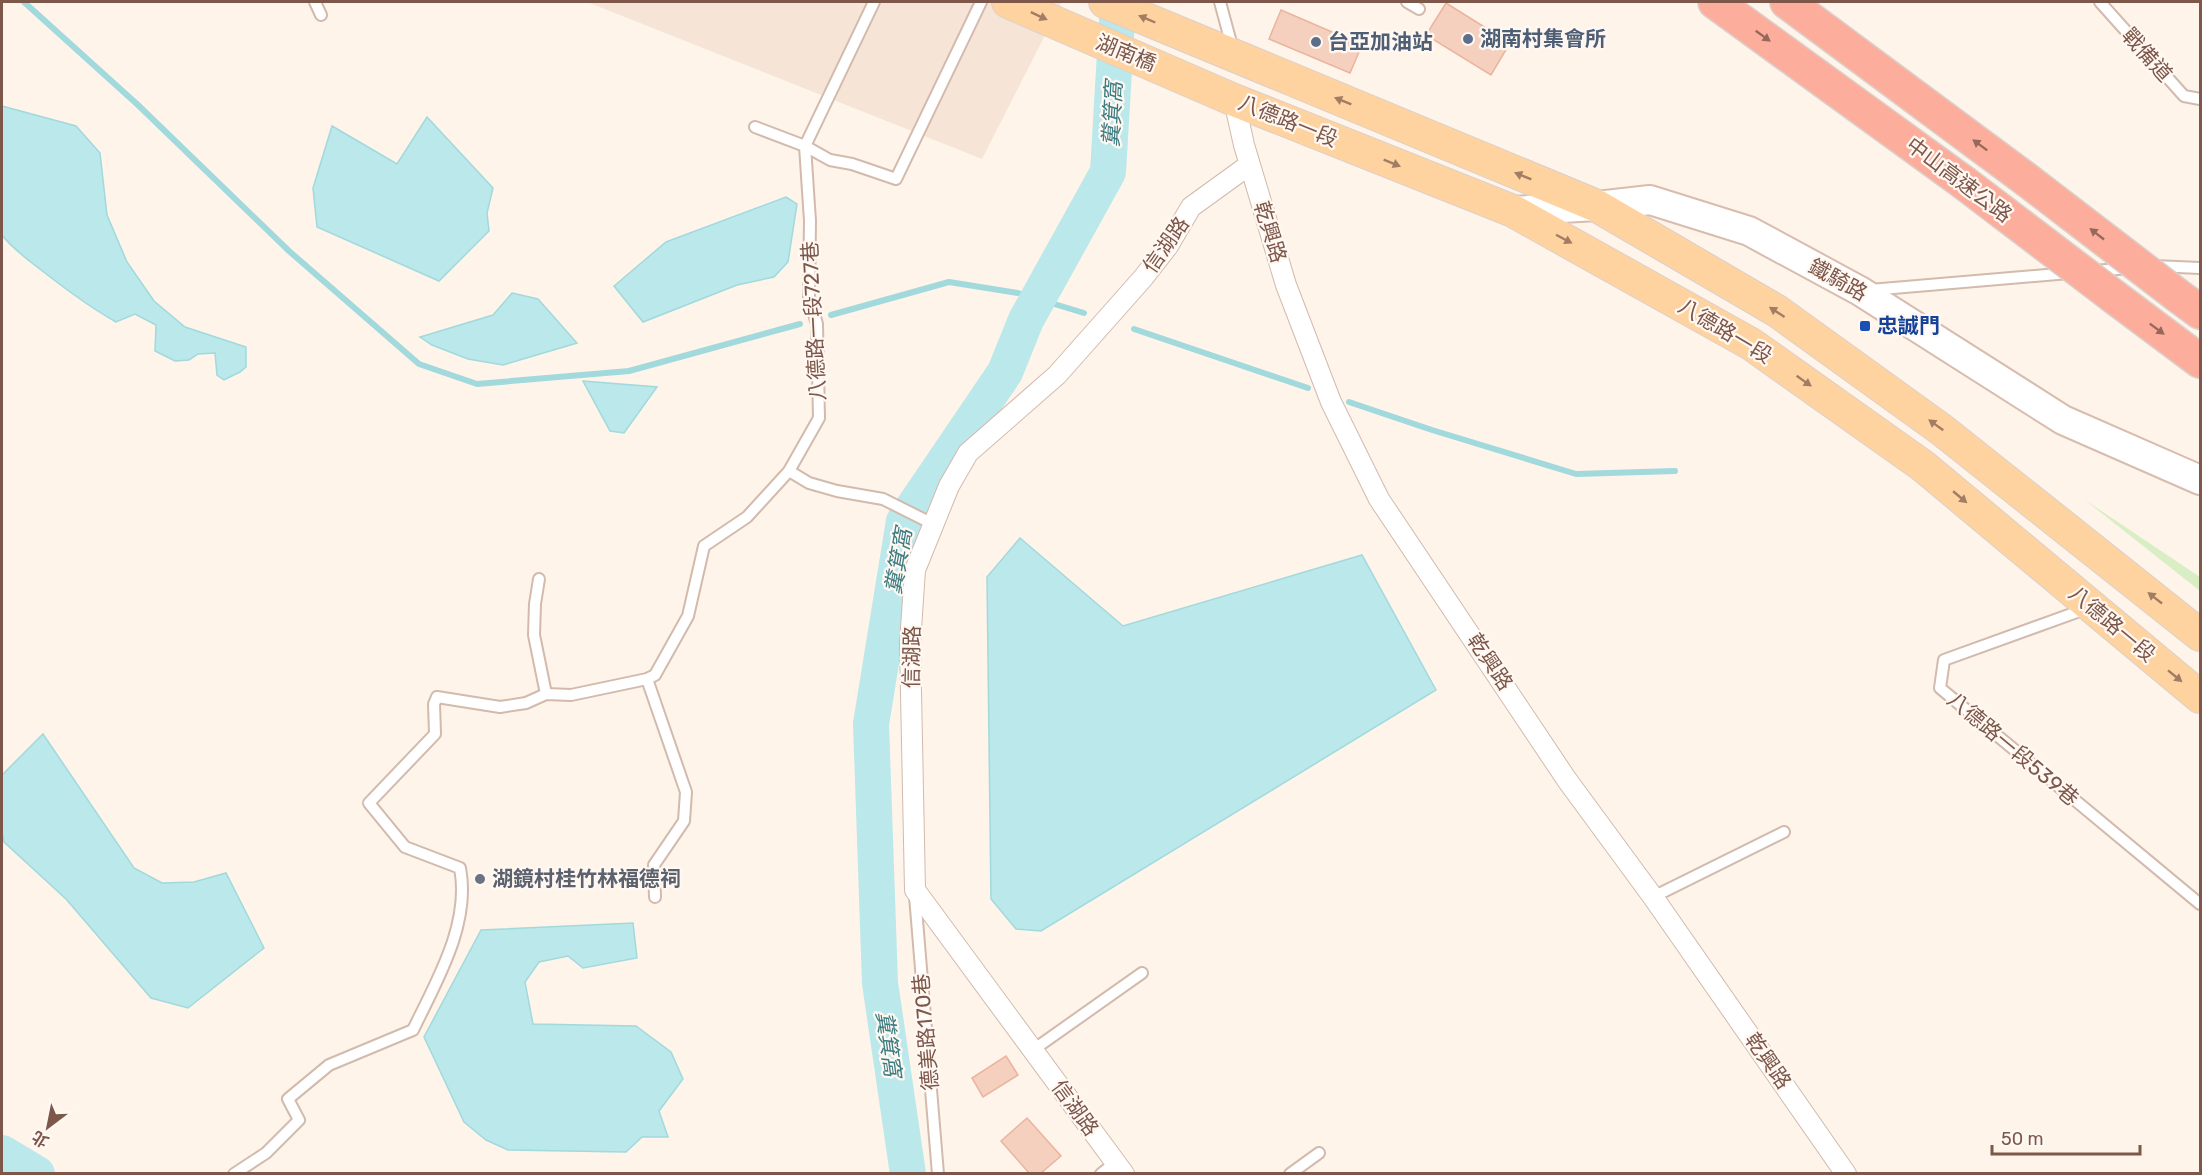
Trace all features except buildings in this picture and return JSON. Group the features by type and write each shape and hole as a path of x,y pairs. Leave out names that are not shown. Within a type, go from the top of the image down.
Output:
{"highway":[{"name":"中山高速公路","path":"1715,2 1963,182 2200,362"},
{"name":"中山高速公路","path":"1787,2 2189,303"}],"main road":[{"name":"湖南橋","path":"1008,2 1183,76"},
{"name":"湖南橋","path":"1105,2 1188,37"},
{"name":"八德路一段","path":"1188,37 1597,206 1787,318 1942,430 2200,635"},
{"name":"八德路一段","path":"1183,76 1234,100 1513,211 1751,344 1923,466 2200,697"},
{"name":"鐵騎路","path":"1513,211 1650,200 1749,231 1860,291 2063,420 2200,480"}],"street":[{"name":"乾興路","path":"1234,100 1250,165 1286,285 1331,402 1379,499 1567,780 1653,897 1846,1173"},
{"name":"信湖路","path":"1113,1170 1033,1050 915,890 910,643 915,570 925,520 969,453 1057,375 1149,270 1168,246 1191,207 1250,165"}],"lane":[{"path":"315,2 321,15"},
{"name":"八德路一段727巷","path":"647,679 655,675 688,616 704,546 747,518 789,471 819,418 817,324 809,297 810,221 805,146 874,2"},
{"path":"755,127 805,146 830,160 852,164 896,179 981,2"},
{"path":"1220,2 1234,56"},
{"path":"1407,2 1419,9"},
{"name":"戰備道","path":"2100,2 2184,96 2200,99"},
{"path":"1860,291 2161,266 2200,268"},
{"path":"789,471 808,483 883,499 925,520"},
{"path":"540,579 535,604 534,635 546,694"},
{"name":"八德路一段539巷","path":"2091,607 1944,660 1940,688 2200,904"},
{"path":"234,1173 266,1153 299,1120 288,1099 329,1065 413,1030 437,979 458,926 462,881 460,868 405,847 369,803 435,734 434,705 437,697 500,707 526,703 546,694 571,695 647,679 686,792 684,821 654,865 655,897"},
{"path":"1653,897 1784,832"},
{"name":"德美路170巷","path":"915,890 938,1173"},
{"path":"1033,1050 1142,974"},
{"path":"1290,1173 1319,1153"}],"shaded area":[{"path":"587,2 1062,2 982,159"}],"green space":[{"path":"2085,500 2200,577 2200,591"}],"water":[{"path":"2,106 76,126 100,153 107,215 127,262 154,301 185,327 246,347 246,367 224,380 217,375 215,353 198,354 189,360 175,361 155,351 156,325 135,314 116,322 94,309 9,243 2,235"},
{"path":"427,117 493,188 487,213 489,231 439,281 317,227 313,188 332,126 397,164"},
{"path":"786,197 797,204 788,262 774,277 737,285 643,322 614,286 666,242"},
{"path":"512,293 538,299 577,343 503,365 468,359 432,345 420,337 493,315"},
{"path":"583,381 657,387 624,433 610,431"},
{"path":"1020,538 1123,626 1362,555 1436,690 1041,931 1016,929 991,899 987,577"},
{"path":"43,734 134,868 162,883 194,882 226,873 264,948 188,1008 151,998 66,899 4,842 2,775"},
{"path":"633,923 637,958 583,968 568,956 539,962 525,982 533,1024 636,1026 671,1052 683,1079 659,1111 668,1137 642,1137 626,1152 508,1150 486,1140 464,1122 424,1037 481,930"}],"waterway":[{"path":"24,2 138,105 289,251 419,364 477,384 629,371 800,324"},
{"name":"糞箕窩","path":"908,1174 880,983 871,724 904,521 1005,372 1026,320 1108,172 1118,2"},
{"path":"831,315 949,282 1018,293 1084,313"},
{"path":"1134,329 1308,388"},
{"path":"1349,402 1576,474 1675,471"},
{"path":"2,1153 37,1174"}],"place":[{"name":"湖南村集會所","path":"1468,39"},
{"name":"台亞加油站","path":"1316,42"},
{"name":"忠誠門","path":"1865,326"},
{"name":"湖鏡村桂竹林福德祠","path":"480,879"}]}
